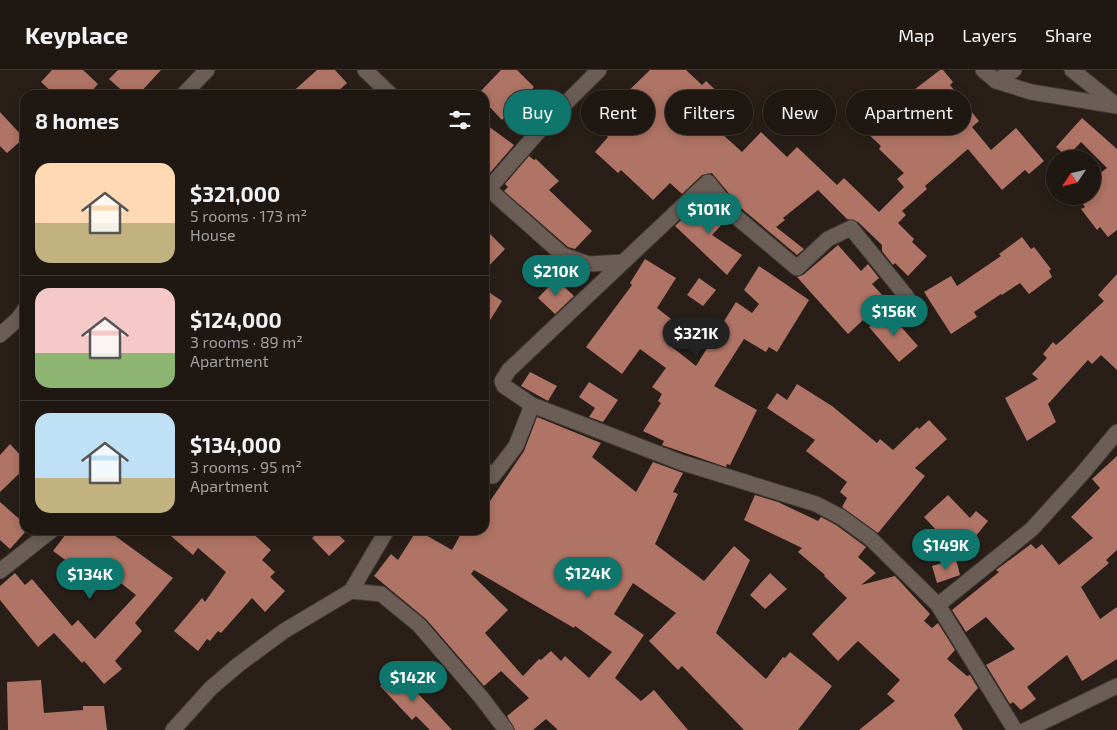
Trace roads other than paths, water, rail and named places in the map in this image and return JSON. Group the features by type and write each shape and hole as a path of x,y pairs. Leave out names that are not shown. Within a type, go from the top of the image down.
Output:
{"street":[{"path":"188,90 207,70"},
{"path":"364,70 386,90"},
{"path":"489,185 546,123 599,70"},
{"path":"983,70 996,81 1031,92 1117,105"},
{"path":"996,81 1014,70"},
{"path":"1072,70 1117,105"},
{"path":"907,297 851,228 828,239 797,268 734,215 708,182 504,376 502,381 504,386 532,405 680,462 816,504 841,517 870,538 938,605 1015,730"},
{"path":"489,192 563,255 589,264 623,262"},
{"path":"0,335 20,316"},
{"path":"489,473 493,476 516,446 532,405"},
{"path":"938,605 1032,529 1117,432"},
{"path":"0,571 46,535"},
{"path":"172,730 211,688 238,665 284,631 350,591 384,535"},
{"path":"350,591 381,594 419,625 506,730"},
{"path":"1026,730 1117,686"}]}
